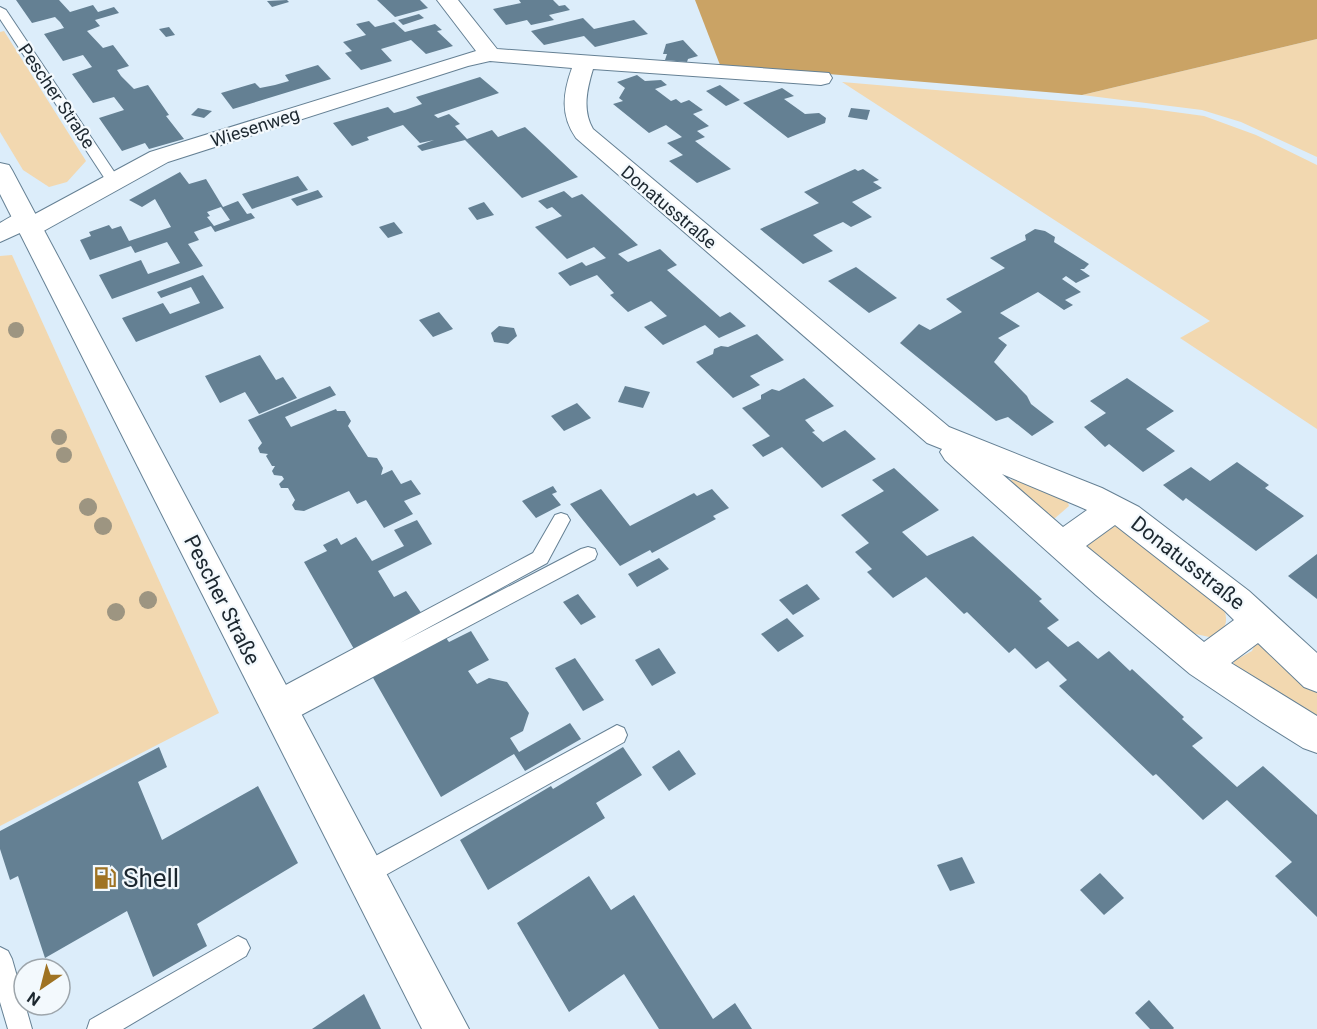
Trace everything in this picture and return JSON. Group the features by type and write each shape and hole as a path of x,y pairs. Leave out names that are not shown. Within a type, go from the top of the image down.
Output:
{"street":[{"path":"447,0 490,54 821,78"},
{"name":"Wiesenweg","path":"19,227 114,182 159,157 464,60 490,54"},
{"name":"Donatusstraße","path":"585,62 576,91 574,108 584,133 938,435 1062,545 1203,663 1317,736"},
{"name":"Pescher Straße","path":"0,170 19,227 278,708 446,1029"},
{"name":"Donatusstraße","path":"938,435 1114,508 1146,530 1260,621 1317,676"},
{"name":"Donatusstraße","path":"1062,545 1114,508"},
{"name":"Donatusstraße","path":"1203,663 1260,621"}],"lane":[{"name":"Pescher Straße","path":"0,10 114,182"},
{"path":"278,708 540,558 561,520"},
{"path":"278,708 588,554"},
{"path":"365,874 617,735"},
{"path":"99,1029 238,948"},
{"path":"0,959 20,1029"}],"shaded area":[{"path":"695,0 1317,0 1317,39 1082,95 720,65"},
{"path":"4,31 86,161 67,182 49,187 23,170 0,132 0,32"},
{"path":"1317,39 1317,157 1241,122 1202,110 1082,95"},
{"path":"842,82 1145,108 1204,116 1256,135 1317,165 1317,429 1180,338 1210,321"},
{"path":"12,255 219,713 0,826 0,256"},
{"path":"1016,479 1067,500 1069,506 1054,519 1049,518 1008,484 1010,480"},
{"path":"1118,524 1221,603 1226,622 1219,634 1214,638 1191,633 1090,552 1085,541 1088,531"},
{"path":"1263,640 1317,690 1317,720 1233,667 1234,661 1252,651 1256,642"}],"building":[{"path":"16,0 59,0 70,12 93,5 98,12 114,7 119,13 95,20 100,26 87,31 103,48 113,45 129,66 117,70 121,76 134,89 148,85 169,115 166,116 184,139 149,149 145,143 122,151 99,118 124,110 114,97 93,103 72,74 92,67 83,55 63,61 44,34 64,28 60,22 55,17 32,23"},
{"path":"287,0 289,2 272,7 267,1"},
{"path":"377,0 420,0 428,8 395,17"},
{"path":"519,0 553,0 559,6 565,5 570,10 549,15 554,20 531,25 527,20 506,25 493,9 521,3"},
{"path":"419,14 424,18 403,25 398,20"},
{"path":"583,18 594,29 634,20 648,34 595,47 584,36 544,45 531,31"},
{"path":"369,21 375,27 394,22 405,32 435,24 442,30 437,31 453,46 426,54 411,40 381,49 392,61 361,70 345,53 352,51 343,42 366,35 356,24"},
{"path":"169,27 175,35 166,37 159,29"},
{"path":"683,40 698,56 688,59 687,62 665,60 667,54 663,54 666,44"},
{"path":"318,65 331,79 233,109 221,93 255,83 260,88 289,81 285,75"},
{"path":"637,75 645,81 661,80 667,85 655,89 671,101 676,99 681,103 689,100 703,110 693,114 709,126 697,131 705,137 695,141 731,169 697,183 669,161 683,155 667,143 682,137 666,125 649,133 613,104 623,101 619,98 625,88 617,82"},
{"path":"480,77 499,93 434,115 438,118 449,114 460,124 455,126 467,139 492,130 498,137 525,127 578,177 522,198 465,140 422,151 417,146 434,140 420,143 403,125 367,137 369,140 352,146 333,123 388,107 394,113 405,110 422,104 416,97"},
{"path":"720,85 740,100 726,106 706,91"},
{"path":"782,88 794,96 784,99 805,114 819,113 826,118 825,123 788,138 743,103"},
{"path":"198,108 212,111 204,118 191,115"},
{"path":"851,108 870,110 867,120 848,117"},
{"path":"855,169 858,171 863,169 879,180 873,182 882,188 852,202 872,217 851,227 843,222 813,235 833,251 803,264 760,229 819,203 804,192"},
{"path":"180,172 189,184 206,179 223,207 238,201 247,214 251,213 255,218 215,232 211,226 194,232 199,240 188,244 203,266 112,299 99,275 141,260 148,274 180,263 167,242 135,253 131,246 90,260 80,240 91,236 89,232 109,225 112,229 121,226 129,241 171,227 155,199 142,207 129,200","holes":["221,207 230,220 214,226 207,217 210,216 207,212"]},
{"path":"298,176 308,190 252,209 242,194"},
{"path":"318,190 323,197 297,206 291,199"},
{"path":"564,191 572,198 582,194 638,245 618,254 628,262 660,249 677,265 667,270 720,317 730,312 746,326 719,338 705,325 663,345 644,327 667,316 651,301 628,312 610,295 614,293 597,275 570,286 558,273 582,262 586,266 606,258 594,247 567,259 535,227 562,216 552,207 547,209 538,201"},
{"path":"484,202 494,215 477,220 468,208"},
{"path":"394,222 403,233 388,238 379,227"},
{"path":"1035,229 1045,231 1055,237 1054,242 1089,264 1084,269 1080,269 1090,276 1076,283 1066,276 1062,279 1081,292 1065,300 1073,305 1064,310 1038,292 1000,313 1020,326 998,338 1007,345 994,362 1027,396 1031,404 1054,422 1032,436 1008,417 996,421 900,343 919,324 930,330 962,312 946,299 1005,268 990,258 1026,240 1025,235"},
{"path":"856,267 897,298 869,313 828,281"},
{"path":"203,275 224,308 136,342 122,318 163,303 170,314 200,303 191,287 161,298 157,292"},
{"path":"439,312 453,329 433,337 419,320"},
{"path":"499,326 514,328 517,336 508,344 494,342 491,333"},
{"path":"757,334 784,360 750,376 760,385 733,398 696,362 713,354 714,349 721,346 728,347"},
{"path":"260,355 276,380 283,377 297,398 259,414 245,392 220,403 205,376"},
{"path":"804,378 834,406 805,420 815,431 812,432 823,442 845,430 876,459 822,488 782,447 763,457 752,445 770,436 742,408 761,399 761,395 772,389 779,391"},
{"path":"1127,378 1174,411 1146,429 1175,451 1143,472 1109,444 1105,447 1084,427 1106,413 1090,401"},
{"path":"330,386 336,395 285,417 291,427 336,409 345,411 351,421 348,426 368,457 377,458 383,468 381,475 392,470 401,484 411,480 421,494 404,501 413,514 384,528 366,500 357,504 349,491 304,511 295,510 292,505 295,500 288,488 281,488 279,484 284,479 282,476 274,475 272,471 275,466 272,466 266,456 268,454 260,453 258,448 262,443 248,420"},
{"path":"625,386 650,392 643,408 618,402"},
{"path":"577,403 591,418 564,431 551,416"},
{"path":"1237,462 1269,485 1265,488 1304,516 1256,551 1186,498 1183,501 1163,485 1191,467 1210,481"},
{"path":"894,468 939,510 902,532 927,556 973,536 1042,599 1039,601 1059,620 1047,628 1068,647 1078,641 1098,659 1109,651 1130,671 1132,669 1184,717 1182,719 1203,738 1192,746 1237,787 1263,766 1317,815 1317,917 1275,876 1292,862 1227,800 1203,820 1156,774 1153,776 1059,686 1067,680 1048,661 1036,669 1015,648 1009,653 967,612 964,614 926,577 893,598 867,572 872,569 855,552 869,543 841,515 884,491 872,480"},
{"path":"553,486 557,492 552,494 561,505 536,518 522,501"},
{"path":"601,489 630,526 694,493 697,496 712,489 729,508 713,516 716,519 652,553 650,550 620,566 570,504"},
{"path":"417,520 432,544 378,571 394,597 406,591 422,614 354,649 304,562 327,551 323,545 337,538 341,545 356,537 372,561 404,546 394,530"},
{"path":"1317,554 1317,599 1288,576"},
{"path":"659,558 669,569 637,587 628,574"},
{"path":"807,584 820,599 793,615 779,600"},
{"path":"578,594 596,617 581,625 563,602"},
{"path":"787,618 804,636 778,652 761,634"},
{"path":"471,631 489,660 468,671 477,684 489,678 507,682 529,713 523,731 510,738 519,752 570,723 581,739 525,771 514,754 441,797 372,676 446,638 449,642"},
{"path":"659,648 676,673 652,686 635,660"},
{"path":"575,658 604,700 583,711 555,668"},
{"path":"159,747 167,767 138,782 162,840 258,786 298,863 197,924 207,946 153,977 127,911 45,957 18,876 10,880 0,849 0,831"},
{"path":"623,747 642,775 596,803 605,818 488,890 460,840 551,786 553,789"},
{"path":"679,750 696,774 669,791 652,767"},
{"path":"962,857 975,883 950,891 937,865"},
{"path":"1100,873 1124,898 1104,915 1080,890"},
{"path":"589,876 611,910 634,895 713,1019 735,1003 752,1029 659,1029 624,974 569,1012 517,923"},
{"path":"364,994 381,1029 312,1029"},
{"path":"1149,1000 1173,1029 1150,1029 1135,1013"}],"place":[{"name":"Shell","path":"105,878"}]}
